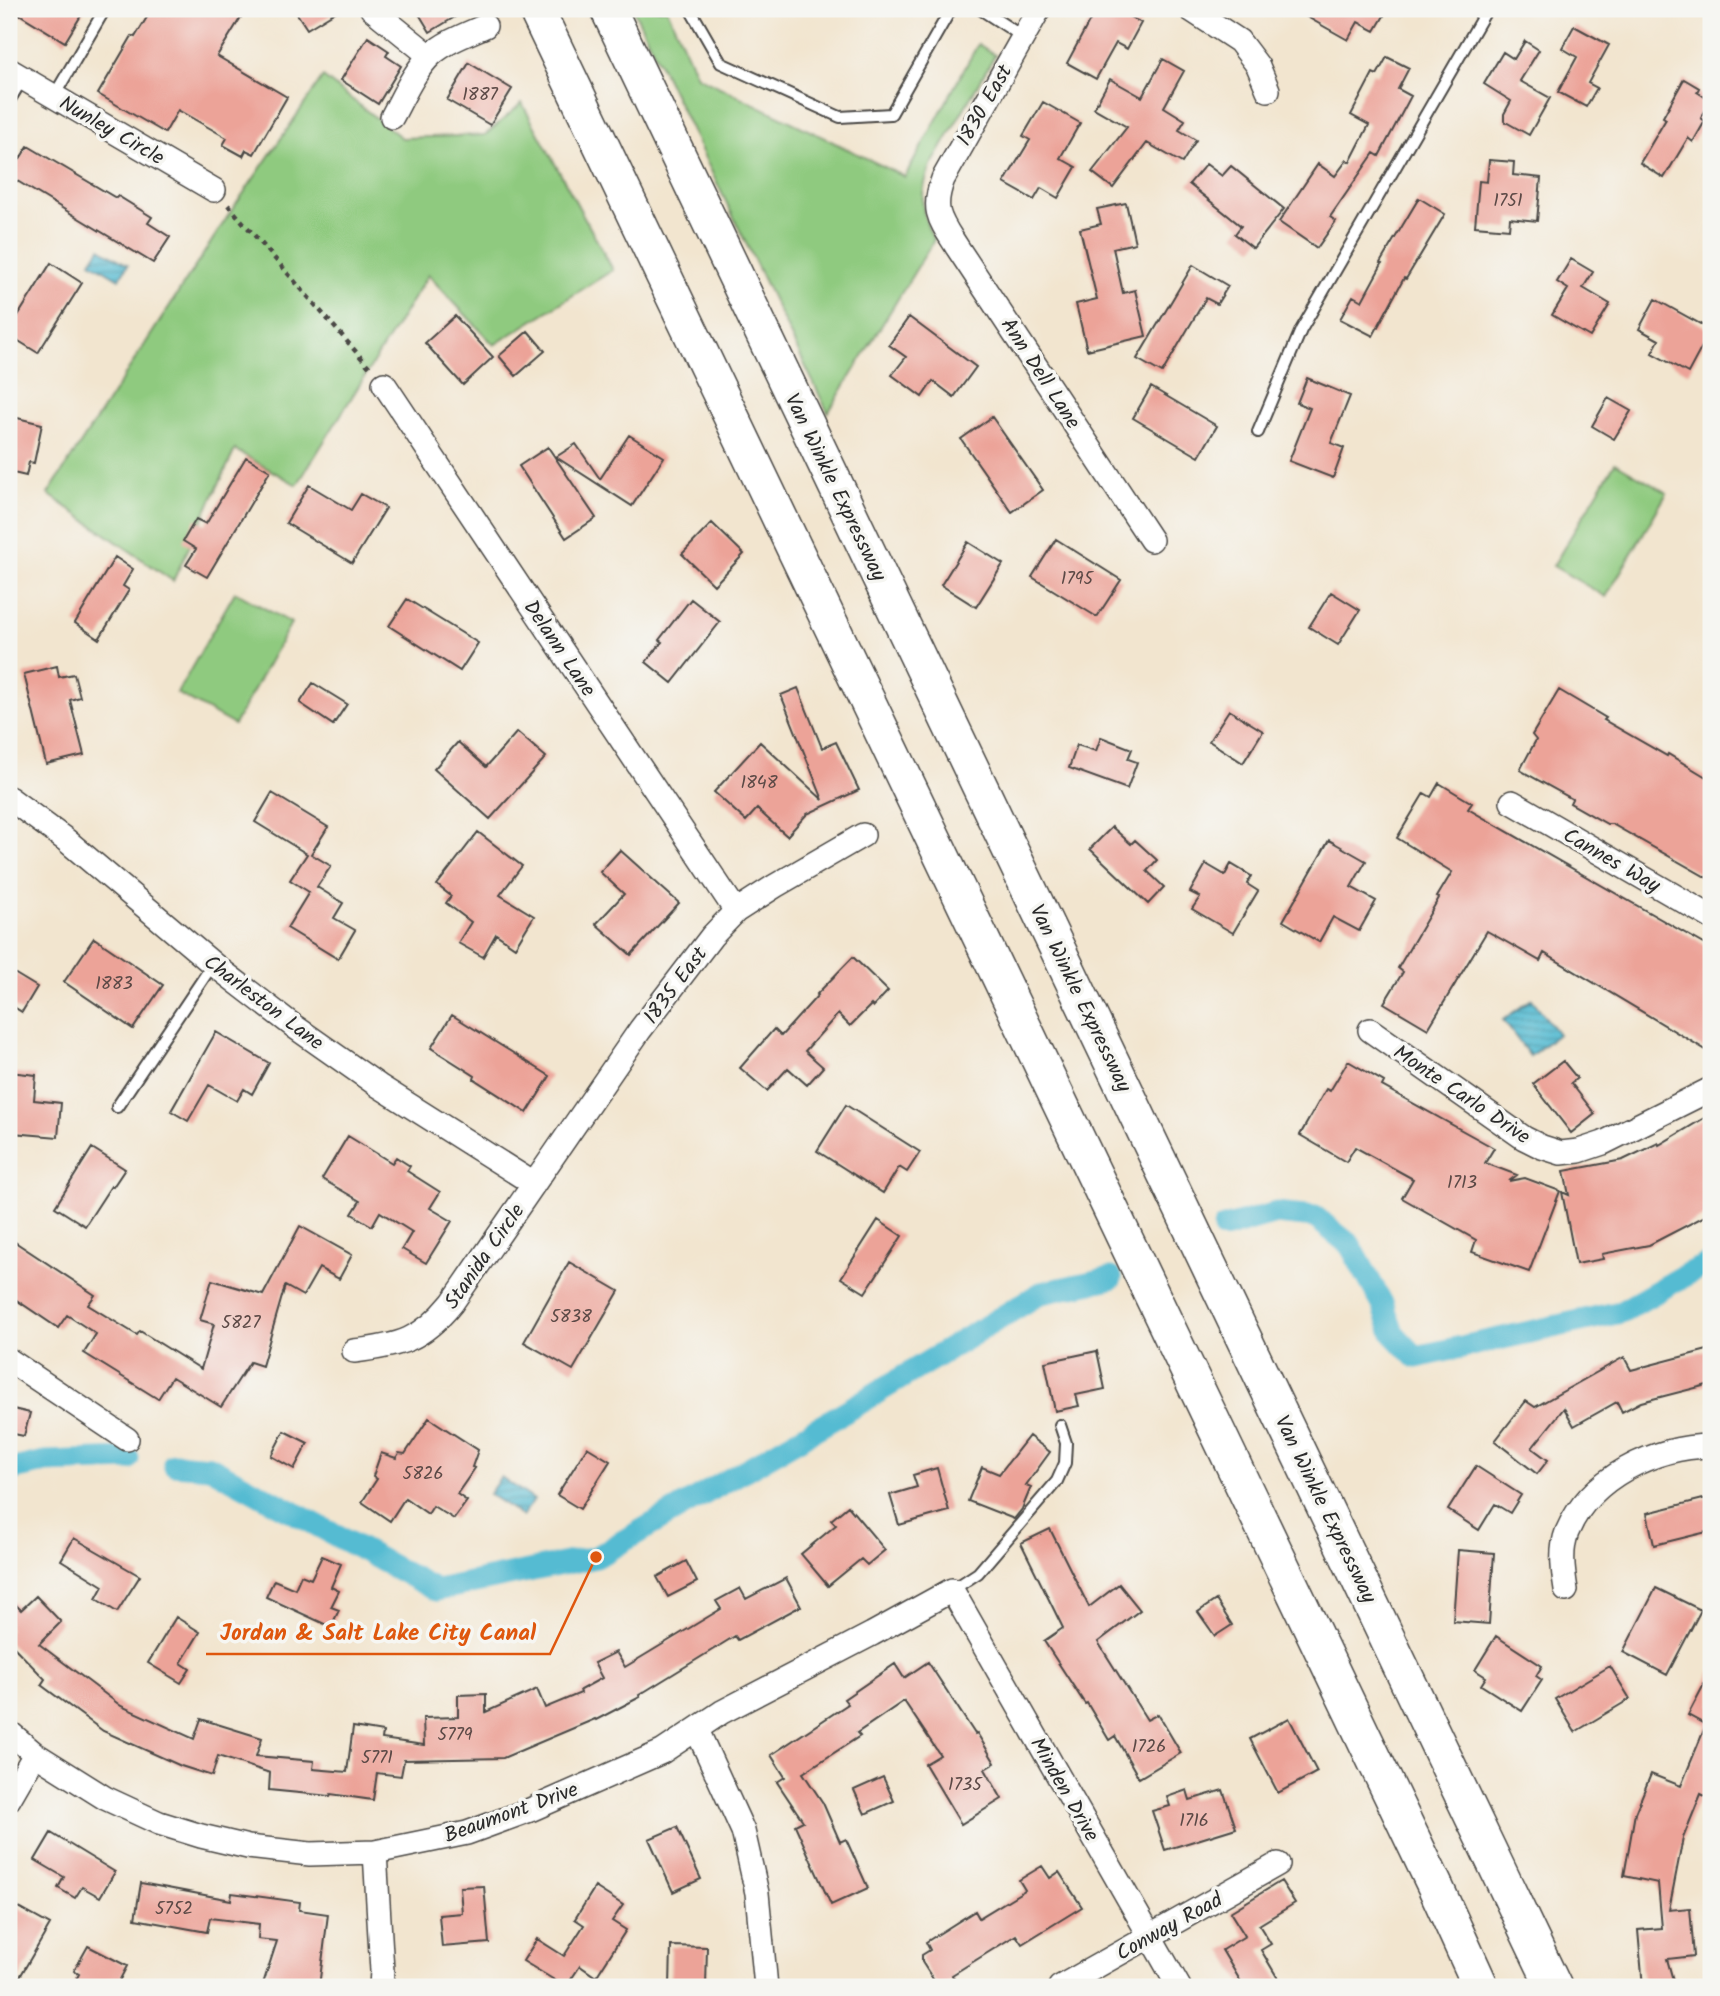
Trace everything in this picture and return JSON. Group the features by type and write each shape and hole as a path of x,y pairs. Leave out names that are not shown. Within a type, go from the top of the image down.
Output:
{"main road":[{"path":"536,9 1429,1873 1481,1987"},
{"name":"Van Winkle Expressway","path":"608,9 1554,1987"}],"street":[{"path":"372,9 430,56"},
{"name":"1830 East","path":"935,204 943,179 1039,9"},
{"path":"1191,9 1239,41 1258,66 1268,90"},
{"path":"392,117 417,72 430,56 485,26"},
{"name":"Nunley Circle","path":"16,74 215,190"},
{"name":"Ann Dell Lane","path":"935,204 942,224 1151,540"},
{"name":"Delann Lane","path":"384,384 736,911"},
{"name":"Charleston Lane","path":"9,798 66,840 213,964 295,1027 369,1079 534,1185"},
{"name":"Cannes Way","path":"1512,802 1711,917"},
{"name":"1835 East","path":"534,1185 665,996 712,936 736,911 863,835"},
{"name":"Monte Carlo Drive","path":"1370,1030 1524,1138 1561,1153 1579,1151 1603,1143 1711,1089"},
{"name":"Stanida Circle","path":"354,1351 387,1347 410,1339 441,1317 534,1185"},
{"path":"9,1360 127,1439"},
{"path":"1566,1590 1562,1562 1566,1534 1582,1505 1606,1482 1633,1465 1668,1451 1711,1446"},
{"name":"Beaumont Drive","path":"9,1732 34,1754 105,1798 159,1823 247,1847 310,1854 374,1852 467,1833 530,1810 662,1752 722,1712 952,1590"},
{"name":"Minden Drive","path":"952,1590 1179,1987"},
{"path":"697,1730 743,1831 757,1893 766,1987"},
{"path":"9,1799 34,1754"},
{"path":"374,1852 381,1987"},
{"name":"Conway Road","path":"1060,1987 1278,1864"}],"lane":[{"path":"54,96 105,9"},
{"path":"691,9 721,63 840,117 891,114 951,9"},
{"path":"980,9 1023,37"},
{"path":"1258,432 1301,330 1487,9"},
{"path":"9,101 16,74"},
{"path":"117,1107 213,964"},
{"path":"952,1590 978,1573 1057,1481 1065,1462 1066,1443 1060,1425"}],"path":[{"path":"215,190 384,384"}],"green space":[{"path":"633,9 667,9 697,76 905,177 978,44 995,55 927,176 923,203 926,221 934,240 828,413"},
{"path":"323,77 402,138 485,135 522,103 613,270 494,345 428,275 297,485 235,450 173,581 48,494 226,219"},
{"path":"1615,463 1667,493 1606,597 1553,566"},
{"path":"235,592 291,623 234,725 177,693"}],"water":[{"path":"100,248 128,265 119,279 91,262"},
{"path":"1532,999 1558,1034 1530,1056 1503,1020"},
{"path":"501,1477 534,1500 522,1516 489,1494"}],"building":[{"path":"11,9 85,9 65,42"},
{"path":"152,9 246,9 217,56 287,97 254,154 246,150 243,156 223,145 227,138 178,110 165,133 98,94 132,36 135,37"},
{"path":"294,9 340,9 307,29"},
{"path":"416,9 468,9 430,32"},
{"path":"1096,9 1116,9 1141,23 1127,49 1116,43 1096,79 1067,63"},
{"path":"1293,9 1388,9 1375,31 1358,22 1348,40"},
{"path":"1574,26 1609,45 1588,83 1597,88 1586,107 1558,92 1577,57 1562,48"},
{"path":"368,37 389,51 386,56 401,66 378,104 341,80"},
{"path":"1525,41 1539,50 1520,81 1550,98 1529,135 1504,121 1504,114 1511,101 1484,84 1503,52 1514,59"},
{"path":"1387,57 1409,68 1398,89 1411,96 1379,156 1374,153 1330,217 1336,221 1317,248 1279,222 1318,164 1335,176 1347,160 1350,162 1369,125 1351,115 1373,73 1377,75"},
{"path":"1163,59 1184,71 1164,107 1185,120 1179,130 1196,140 1182,163 1147,143 1113,188 1092,172 1127,127 1094,108 1110,79 1142,97"},
{"path":"469,63 512,89 490,125 447,100"},
{"path":"1684,79 1699,88 1697,92 1711,101 1701,118 1705,121 1693,142 1688,138 1664,178 1640,163 1666,119 1663,117"},
{"path":"1043,102 1080,123 1060,158 1076,167 1058,198 1041,188 1034,200 1004,183 1030,140 1023,136"},
{"path":"28,146 152,217 148,223 170,237 153,263 9,176"},
{"path":"1489,160 1514,162 1513,175 1541,178 1537,221 1510,218 1509,229 1475,226 1479,181 1487,182"},
{"path":"1206,164 1222,176 1231,166 1284,209 1253,248 1235,234 1241,226 1189,184"},
{"path":"1419,198 1445,214 1406,279 1404,278 1373,336 1340,319 1353,296 1362,301 1382,264 1380,263"},
{"path":"1126,203 1135,243 1113,248 1123,293 1135,290 1146,336 1087,350 1076,304 1097,299 1080,229 1101,224 1097,209"},
{"path":"1571,259 1593,272 1583,288 1610,304 1590,337 1552,315 1568,289 1557,282"},
{"path":"51,263 82,283 38,353 9,335 9,330"},
{"path":"1193,265 1228,286 1217,304 1206,298 1162,373 1137,359"},
{"path":"1655,299 1711,330 1688,373 1652,353 1659,340 1639,329"},
{"path":"455,316 493,357 463,385 425,343"},
{"path":"909,317 976,367 954,397 933,381 922,397 892,375 906,357 889,345"},
{"path":"528,331 545,351 516,376 499,356"},
{"path":"1307,378 1350,396 1331,443 1344,448 1333,478 1289,461 1310,408 1297,403"},
{"path":"1151,387 1217,426 1199,457 1133,418"},
{"path":"1608,398 1631,411 1614,439 1592,426"},
{"path":"9,416 42,424 34,463 29,462 26,476 9,472"},
{"path":"992,417 1043,490 1012,512 961,439"},
{"path":"629,435 664,457 632,506 556,457 576,444 600,479"},
{"path":"548,447 596,518 566,538 519,466"},
{"path":"246,457 270,471 207,577 186,565 196,549 183,541 196,519 206,524"},
{"path":"309,485 351,510 361,494 386,508 352,563 286,523"},
{"path":"712,523 744,554 714,585 682,554"},
{"path":"1056,539 1121,580 1097,617 1032,577"},
{"path":"968,542 1003,564 976,607 941,585"},
{"path":"115,557 133,569 123,586 129,590 99,639 75,623"},
{"path":"1331,592 1360,610 1338,645 1309,627"},
{"path":"407,599 478,643 460,671 389,626"},
{"path":"691,599 720,622 672,683 646,662 662,642 659,640"},
{"path":"57,666 59,677 74,674 80,697 70,700 84,755 46,764 24,674"},
{"path":"313,683 347,704 333,725 300,703"},
{"path":"798,688 822,748 836,742 859,790 807,814 787,836 757,809 746,821 714,792 760,742 823,800 781,695"},
{"path":"1559,690 1606,718 1604,720 1711,780 1711,880 1570,803 1572,799 1520,770 1536,740 1532,735"},
{"path":"1229,710 1263,731 1243,763 1209,741"},
{"path":"517,732 546,757 490,819 434,769 458,742 486,767"},
{"path":"1101,737 1132,749 1128,759 1137,762 1127,789 1069,768 1077,745 1096,751"},
{"path":"1439,783 1472,803 1468,809 1711,948 1711,1053 1544,953 1540,961 1487,931 1428,1029 1384,1003 1403,972 1398,968 1452,872 1397,838 1424,793 1431,797"},
{"path":"272,793 328,827 311,854 331,866 317,887 343,903 334,918 355,930 338,959 287,928 309,892 290,880 307,854 255,822"},
{"path":"1112,827 1131,844 1135,840 1157,860 1147,871 1164,887 1148,904 1090,849"},
{"path":"478,832 522,866 500,895 534,916 515,947 496,934 483,957 458,943 471,922 446,903 451,896 437,885"},
{"path":"1329,840 1366,861 1351,887 1376,901 1359,931 1333,917 1319,942 1283,921"},
{"path":"620,850 679,903 631,955 596,924 624,894 600,872"},
{"path":"1206,864 1225,875 1231,864 1251,876 1247,884 1258,891 1233,933 1192,909 1200,897 1190,892"},
{"path":"94,938 163,985 133,1029 64,982"},
{"path":"853,957 888,991 850,1026 838,1014 805,1051 823,1067 807,1085 788,1068 767,1091 740,1068 774,1029 781,1036"},
{"path":"9,970 37,987 22,1012 9,1004"},
{"path":"452,1015 550,1076 527,1113 431,1048"},
{"path":"216,1032 269,1063 252,1094 244,1089 237,1101 209,1085 188,1121 171,1111"},
{"path":"1348,1061 1384,1082 1382,1086 1494,1148 1485,1163 1517,1175 1509,1181 1525,1178 1560,1191 1529,1272 1472,1252 1476,1240 1402,1198 1413,1179 1355,1147 1346,1162 1300,1135 1326,1089 1330,1091"},
{"path":"1563,1061 1577,1078 1571,1083 1595,1114 1571,1133 1533,1084"},
{"path":"9,1072 36,1075 34,1100 61,1103 58,1137 13,1133 14,1126 9,1126"},
{"path":"846,1105 920,1152 907,1172 899,1167 883,1193 817,1151"},
{"path":"1711,1114 1711,1213 1649,1245 1602,1254 1603,1259 1576,1264 1562,1192 1569,1195 1564,1171 1623,1160 1658,1143 1659,1145"},
{"path":"348,1136 392,1163 396,1157 410,1166 407,1171 440,1192 430,1208 452,1221 426,1263 402,1249 412,1232 380,1212 372,1226 352,1214 360,1201 322,1179"},
{"path":"92,1148 125,1169 85,1226 55,1207"},
{"path":"878,1220 902,1236 865,1293 841,1278"},
{"path":"300,1226 352,1255 339,1279 319,1268 303,1296 285,1286 262,1366 250,1362 221,1407 172,1377 158,1399 84,1353 96,1334 67,1315 58,1328 9,1295 9,1238 95,1295 88,1305 137,1335 140,1331 201,1369 214,1324 200,1320 212,1280 263,1295"},
{"path":"569,1262 619,1291 573,1370 524,1342"},
{"path":"1711,1349 1711,1384 1641,1402 1622,1412 1617,1402 1574,1426 1564,1408 1532,1448 1548,1460 1537,1474 1495,1441 1526,1401 1535,1407 1624,1357 1631,1370"},
{"path":"1097,1351 1105,1389 1076,1395 1079,1406 1055,1411 1045,1362"},
{"path":"9,1408 30,1413 24,1436 9,1433"},
{"path":"429,1418 478,1450 472,1467 475,1468 457,1494 467,1501 454,1519 433,1506 428,1514 405,1498 390,1521 362,1502 377,1479 373,1476 381,1453 396,1458 399,1453 405,1454"},
{"path":"284,1431 308,1443 294,1469 271,1456"},
{"path":"1029,1436 1050,1452 1026,1485 1031,1487 1022,1509 1014,1519 968,1501 982,1467 999,1474"},
{"path":"587,1447 610,1461 580,1509 557,1495"},
{"path":"1476,1466 1521,1495 1510,1513 1495,1504 1479,1530 1448,1510"},
{"path":"937,1468 949,1511 899,1525 890,1495 917,1487 913,1475"},
{"path":"1711,1497 1711,1531 1654,1545 1647,1513"},
{"path":"848,1506 885,1550 867,1565 861,1559 828,1586 801,1554 836,1525 831,1520"},
{"path":"1050,1529 1089,1607 1119,1584 1140,1610 1098,1642 1147,1720 1158,1714 1181,1753 1139,1778 1115,1736 1109,1740 1044,1641 1063,1628 1021,1543"},
{"path":"74,1538 140,1576 117,1612 96,1599 103,1586 61,1560"},
{"path":"1458,1550 1494,1553 1489,1624 1453,1621"},
{"path":"322,1556 341,1564 331,1587 339,1591 331,1607 339,1610 331,1627 266,1597 274,1580 295,1589 301,1575 311,1579"},
{"path":"686,1561 697,1582 668,1597 657,1577"},
{"path":"786,1578 801,1606 738,1640 735,1636 639,1695 640,1697 596,1720 503,1758 404,1760 401,1776 377,1773 373,1800 269,1790 270,1773 218,1756 212,1776 181,1766 103,1731 41,1685 45,1679 9,1642 9,1598 21,1610 36,1596 61,1622 39,1644 121,1706 194,1739 201,1719 262,1738 256,1756 314,1761 313,1769 347,1772 353,1727 383,1732 382,1739 424,1745 423,1718 458,1717 458,1695 486,1694 486,1712 537,1689 545,1708 581,1693 580,1690 602,1678 594,1663 616,1652 625,1667 721,1609 716,1601 740,1588 746,1599"},
{"path":"1656,1588 1701,1610 1667,1675 1623,1652"},
{"path":"1216,1600 1232,1625 1215,1636 1198,1612"},
{"path":"176,1617 200,1632 181,1663 190,1669 181,1683 148,1663"},
{"path":"1496,1636 1542,1666 1536,1676 1542,1680 1522,1711 1481,1685 1486,1677 1475,1670"},
{"path":"928,1662 995,1763 985,1769 1002,1799 961,1824 925,1764 940,1755 904,1701 857,1733 860,1736 803,1773 823,1803 840,1842 846,1839 868,1888 831,1905 795,1825 803,1821 777,1782 785,1777 771,1755 848,1704 844,1699 895,1664 904,1678"},
{"path":"1610,1666 1630,1699 1575,1732 1555,1699"},
{"path":"1711,1671 1711,1787 1707,1797 1701,1794 1683,1838 1669,1910 1690,1908 1694,1956 1667,1959 1675,1987 1643,1987 1638,1930 1662,1928 1658,1883 1624,1876 1635,1813 1651,1774 1681,1786 1706,1725 1688,1715"},
{"path":"1289,1718 1317,1772 1278,1793 1250,1739"},
{"path":"883,1777 894,1801 865,1814 854,1790"},
{"path":"1187,1790 1190,1800 1223,1790 1236,1828 1165,1850 1152,1811 1170,1806 1167,1797"},
{"path":"677,1827 701,1879 673,1892 649,1839"},
{"path":"51,1833 115,1872 100,1897 82,1887 75,1898 58,1888 64,1877 35,1860"},
{"path":"1042,1866 1050,1878 1059,1872 1082,1907 1022,1944 1016,1935 952,1975 954,1979 938,1987 922,1962 922,1955 930,1950 926,1942 975,1911 979,1918 1025,1890 1019,1880"},
{"path":"1281,1881 1295,1903 1259,1925 1271,1944 1261,1950 1283,1987 1244,1987 1222,1950 1245,1936 1230,1912"},
{"path":"141,1883 231,1900 232,1893 300,1902 299,1910 328,1914 319,1987 262,1987 277,1941 258,1939 259,1924 210,1918 207,1932 135,1919"},
{"path":"484,1886 489,1943 442,1947 439,1915 462,1913 460,1887"},
{"path":"595,1887 623,1905 612,1921 626,1930 596,1977 580,1966 566,1987 523,1961 537,1939 564,1956 584,1925 575,1919"},
{"path":"14,1905 50,1925 14,1987 9,1987 9,1915"},
{"path":"88,1946 127,1966 116,1987 72,1987 79,1974 74,1971"},
{"path":"671,1946 707,1947 706,1987 670,1987"}],"waterway":[{"path":"1224,1228 1276,1213 1315,1217 1350,1245 1383,1305 1393,1333 1416,1357 1621,1312 1711,1263"},
{"path":"174,1464 210,1467 436,1590 596,1557 855,1406 1041,1293 1111,1278"},
{"path":"9,1470 45,1462 128,1459"}],"place":[{"name":"Jordan & Salt Lake City Canal","path":"596,1557"}]}
